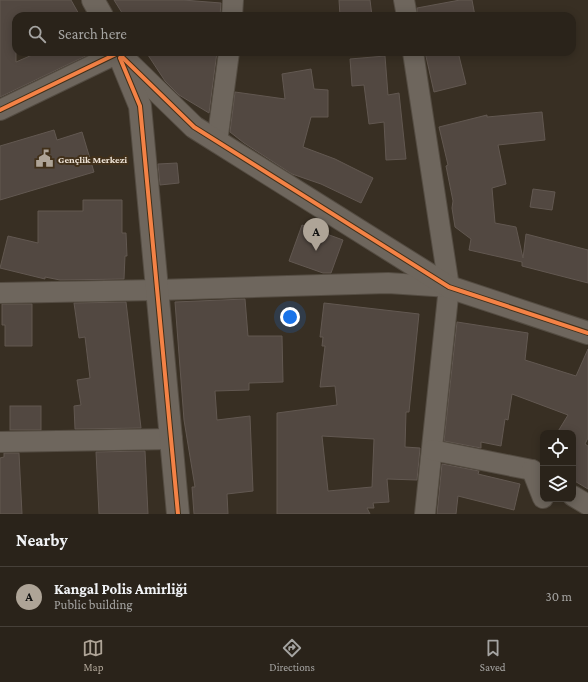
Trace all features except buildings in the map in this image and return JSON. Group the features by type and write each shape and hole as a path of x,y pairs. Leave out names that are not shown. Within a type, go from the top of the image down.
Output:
{"street":[{"path":"93,0 100,12"},
{"path":"232,12 233,0"},
{"path":"404,0 406,12"},
{"path":"0,110 112,56"},
{"path":"119,56 140,106 178,514"},
{"path":"121,56 194,128 449,287"},
{"path":"217,142 228,56"},
{"path":"414,56 449,287 425,514"},
{"path":"0,293 158,290 388,282 449,287 588,333"},
{"path":"0,442 172,439"},
{"path":"432,450 537,473 540,486"},
{"path":"576,498 588,505"},
{"path":"544,502 549,514"}],"cycle path":[{"path":"0,110 112,56"},
{"path":"121,56 194,127 449,287 588,333"},
{"path":"120,58 140,106 178,514"}],"place":[{"name":"Gençlik Merkezi","path":"45,159"},
{"name":"Kangal Polis Amirliği","path":"316,251"}]}
